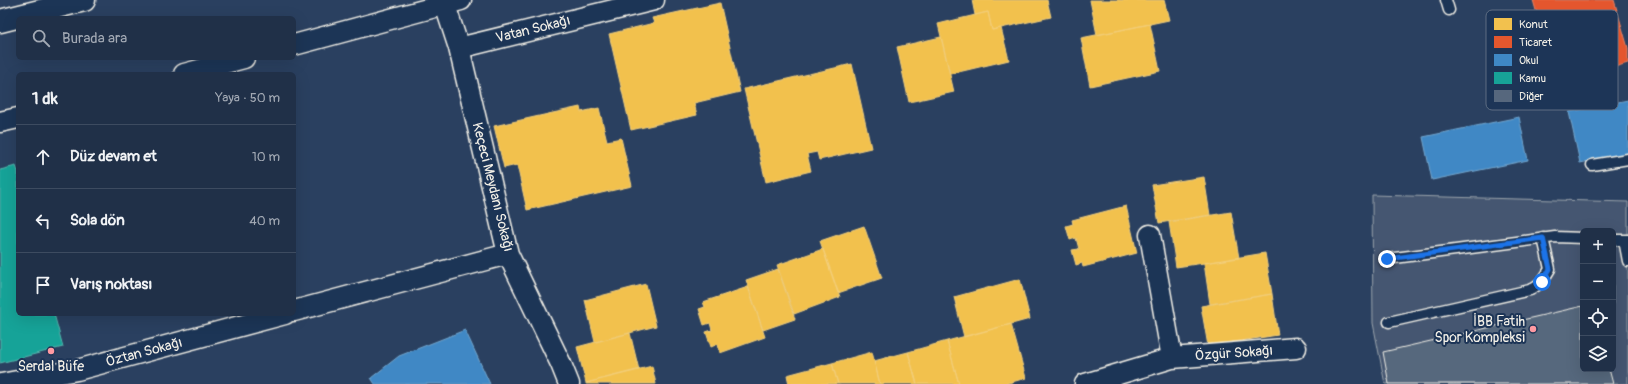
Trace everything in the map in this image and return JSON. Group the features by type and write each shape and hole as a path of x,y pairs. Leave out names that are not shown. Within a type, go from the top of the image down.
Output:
{"main road":[{"path":"20,16 84,0"},
{"path":"0,21 16,17"}],"street":[{"name":"Vatan Sokağı","path":"459,48 654,0"},
{"name":"Keçeci Meydanı Sokağı","path":"450,2 459,48 508,254 561,364 569,384"},
{"path":"296,44 450,2"},
{"path":"192,72 236,60"},
{"path":"0,122 16,118"},
{"path":"1150,235 1172,358"},
{"path":"296,311 508,254"},
{"name":"Öztan Sokağı","path":"1,384 78,377 278,316"},
{"name":"Özgür Sokağı","path":"1085,384 1172,358 1296,348"}],"lane":[{"path":"1446,0 1449,10"},
{"path":"1592,165 1628,159"},
{"path":"1387,259 1543,238 1580,238"},
{"path":"1389,322 1530,290 1542,282 1550,269 1543,238"},
{"path":"1626,240 1628,261"}],"shaded area":[{"path":"1372,195 1628,202 1628,384 1385,384 1373,323"}],"building: Konut":[{"path":"972,0 1047,0 1051,17 992,30 988,12 975,15"},
{"path":"1090,0 1164,0 1169,20 1097,35"},
{"path":"720,3 740,92 694,103 697,115 631,130 609,34 654,23 652,18"},
{"path":"988,12 992,30 1001,28 1009,60 950,74 938,24"},
{"path":"1150,24 1160,71 1090,86 1081,38"},
{"path":"941,37 954,92 909,102 897,47"},
{"path":"852,64 871,148 819,160 817,152 807,154 811,171 766,182 744,89"},
{"path":"580,107 581,112 599,108 607,141 621,138 632,186 527,210 517,165 504,168 494,126"},
{"path":"1204,177 1210,215 1159,223 1152,185"},
{"path":"1126,206 1137,253 1083,267 1082,263 1076,265 1072,250 1079,249 1076,238 1070,240 1066,226 1073,224 1072,220"},
{"path":"1231,212 1239,258 1176,267 1169,222"},
{"path":"864,226 882,278 838,293 820,241"},
{"path":"823,249 840,297 794,314 777,265"},
{"path":"1265,253 1272,294 1210,304 1204,263"},
{"path":"778,269 795,319 763,330 746,280"},
{"path":"1020,279 1030,319 964,337 954,297"},
{"path":"646,284 656,326 595,342 585,300"},
{"path":"748,287 765,337 720,353 718,344 711,347 706,332 712,330 710,323 704,325 699,309 705,307 703,302"},
{"path":"1272,294 1278,335 1208,346 1201,306"},
{"path":"1011,324 1026,378 1005,384 959,384 947,341"},
{"path":"630,333 639,370 586,383 577,347"},
{"path":"947,341 959,384 917,384 908,352"},
{"path":"872,352 880,384 838,384 832,363"},
{"path":"908,352 917,384 880,384 874,361"},
{"path":"832,363 838,384 789,384 787,375"},
{"path":"652,366 656,384 586,384 586,383"}],"building: Ticaret":[{"path":"1533,0 1614,0 1617,10 1536,10"},
{"path":"1618,14 1628,48 1628,63 1618,66"}],"building: Okul":[{"path":"1628,100 1628,153 1580,163 1569,112 1579,110 1618,110 1618,102"},
{"path":"1519,117 1528,160 1432,180 1423,137"},
{"path":"465,330 490,384 375,384 371,378 399,356"}],"building: Kamu":[{"path":"16,166 16,316 55,316 63,347 0,363 0,170"}],"building: Diğer":[{"name":"İBB Fatih Spor Kompleksi","path":"1580,307 1580,372 1610,372 1613,384 1389,384 1383,352"}],"place":[{"name":"İBB Fatih Spor Kompleksi","path":"1533,329"},
{"name":"Serdal Büfe","path":"51,351"}],"route":[{"path":"1387,259 1543,238 1550,269 1542,282"}]}
